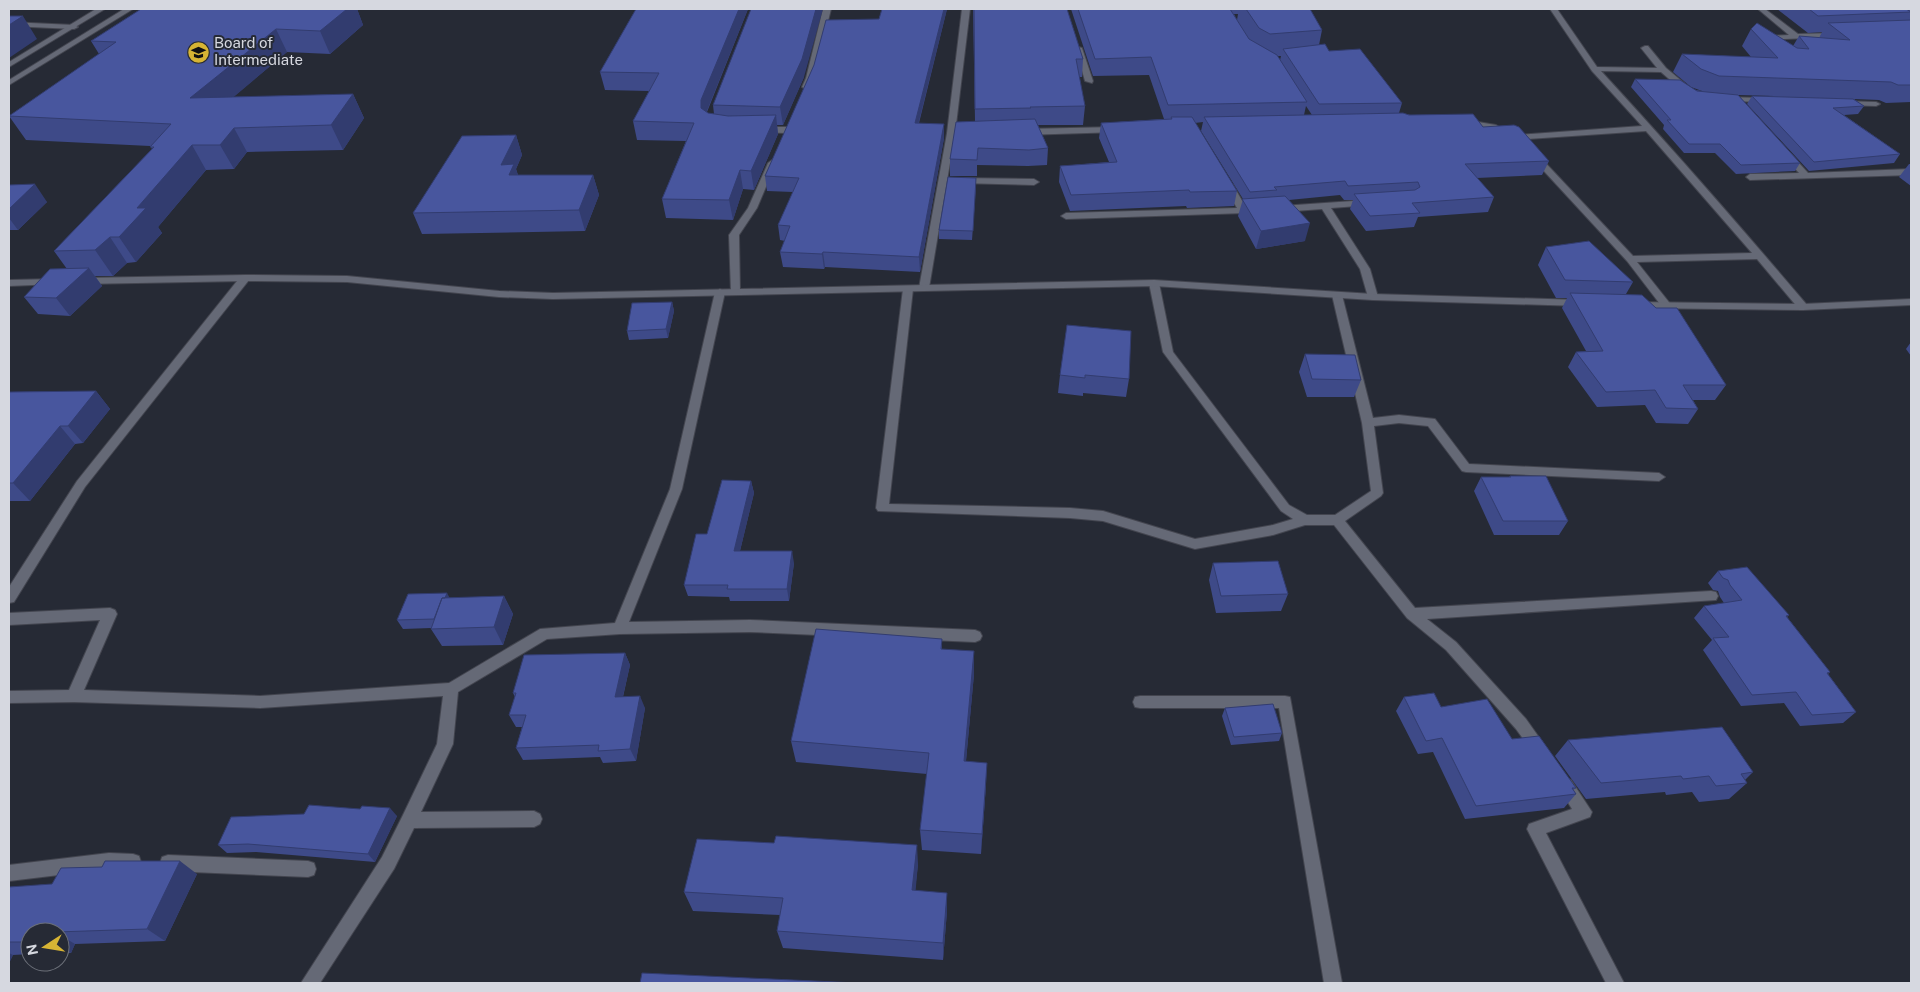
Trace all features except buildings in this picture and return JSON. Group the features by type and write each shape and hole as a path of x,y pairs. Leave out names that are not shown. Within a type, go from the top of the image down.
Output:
{"street":[{"path":"9,65 101,9"},
{"path":"9,82 129,9"},
{"path":"802,95 810,78 827,9"},
{"path":"924,288 951,134 966,9"},
{"path":"1554,9 1595,69 1762,256 1803,307"},
{"path":"1761,9 1795,36"},
{"path":"9,24 74,27"},
{"path":"1761,38 1844,35"},
{"path":"1074,36 1089,81"},
{"path":"1645,48 1663,70 1684,88 1696,95"},
{"path":"1595,69 1663,70"},
{"path":"1718,98 1739,103 1776,101"},
{"path":"1836,102 1876,104"},
{"path":"1455,123 1493,127 1523,145 1630,259 1667,306"},
{"path":"1523,145 1649,128"},
{"path":"749,130 786,130"},
{"path":"1009,132 1126,130"},
{"path":"951,134 961,133"},
{"path":"1781,148 1806,176"},
{"path":"735,291 734,235 752,208 775,156"},
{"path":"1750,177 1911,172"},
{"path":"1066,216 1248,211 1224,178"},
{"path":"943,181 1034,182"},
{"path":"1270,209 1381,202"},
{"path":"1325,206 1365,269 1373,297"},
{"path":"1630,259 1762,256"},
{"path":"9,283 245,278 347,279 526,295 1154,283 1373,297 1588,303"},
{"path":"9,598 80,484 245,278"},
{"path":"1154,283 1168,352 1286,508 1305,520"},
{"path":"908,289 882,508 1070,513 1103,516 1195,544 1274,530 1305,520 1337,520 1377,492 1377,473 1368,423 1337,295"},
{"path":"620,628 676,489 720,292"},
{"path":"1628,304 1803,307 1911,302"},
{"path":"1368,423 1399,419 1431,422 1466,468 1552,470 1659,477"},
{"path":"1337,520 1412,614 1451,646 1520,724 1584,812 1535,829 1614,983"},
{"path":"1412,614 1711,596"},
{"path":"9,619 110,614 74,696"},
{"path":"9,697 74,696 260,702 451,689 545,634 620,628 750,626 975,636"},
{"path":"310,983 388,863 409,820 445,744 451,689"},
{"path":"1140,702 1285,702 1333,983"},
{"path":"409,820 534,819"},
{"path":"9,873 109,861 308,869"}],"place":[{"name":"Board of Intermediate","path":"198,52"}]}
